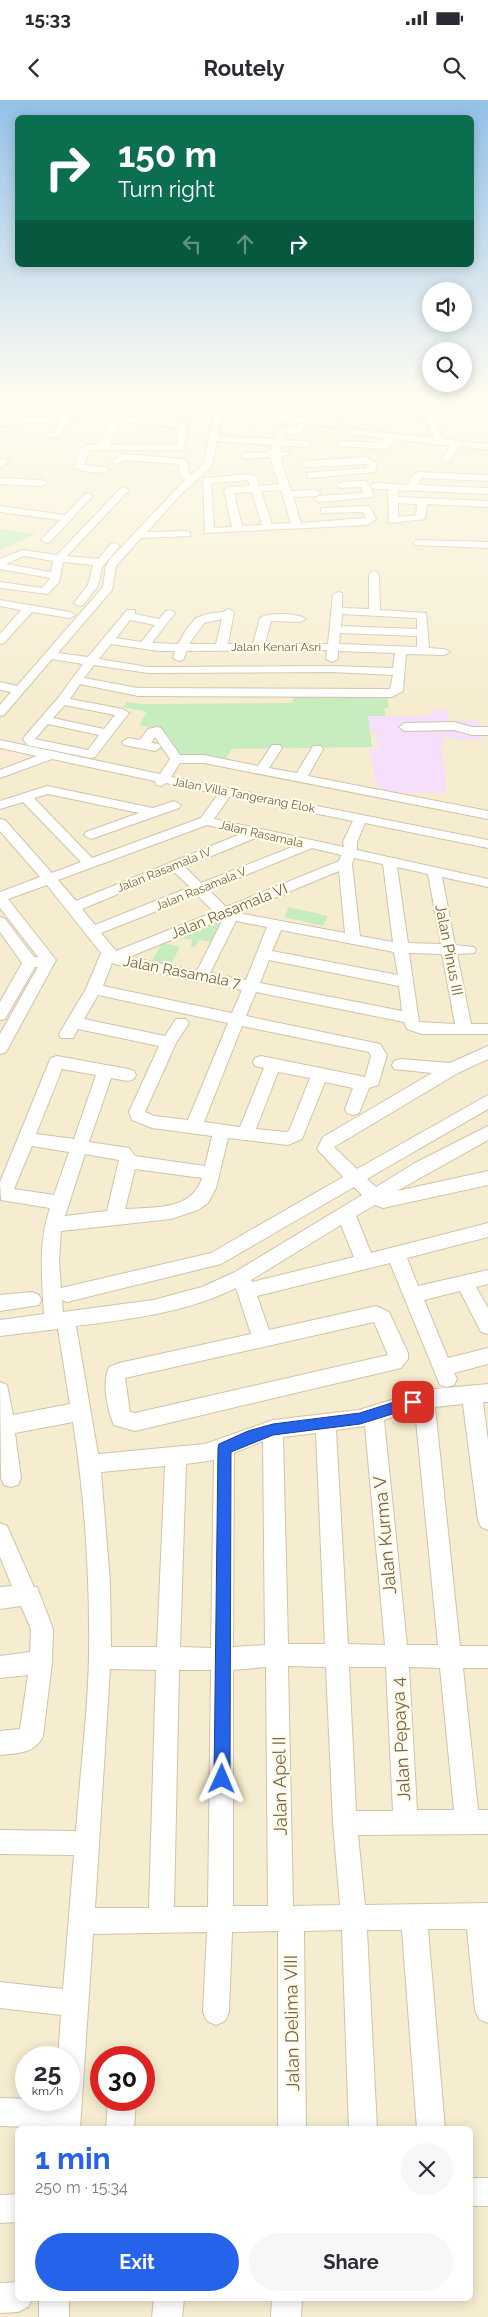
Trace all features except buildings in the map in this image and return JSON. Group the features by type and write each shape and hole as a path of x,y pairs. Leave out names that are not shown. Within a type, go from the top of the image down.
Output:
{"street":[{"path":"46,540 88,496"},
{"path":"0,585 44,592 53,584 58,557 118,496"},
{"path":"0,712 6,691 49,652 108,588 112,563 135,533 155,511 172,496"},
{"path":"219,496 221,517 209,531 369,521 370,511 366,509 324,511"},
{"path":"219,496 221,517"},
{"path":"258,496 268,527"},
{"path":"297,525 304,496"},
{"path":"314,496 324,511 329,524"},
{"path":"392,496 392,518 394,521 421,517 422,501"},
{"path":"466,496 467,503"},
{"path":"392,500 488,504"},
{"path":"0,509 67,518"},
{"path":"155,511 170,511 171,527"},
{"path":"221,517 238,529"},
{"path":"49,652 70,615 93,586 97,566 102,560 135,533 171,527 186,534"},
{"path":"34,538 72,544"},
{"path":"418,543 488,546"},
{"path":"0,565 23,553 102,560"},
{"path":"0,565 54,576"},
{"path":"374,574 375,612"},
{"path":"93,586 108,588"},
{"path":"330,691 338,595"},
{"path":"0,604 70,615"},
{"path":"0,641 30,608"},
{"path":"338,611 422,615 423,651"},
{"path":"144,646 170,612"},
{"path":"62,701 123,714 91,754 29,741 29,739 62,701 76,680 96,660 129,614 162,622"},
{"path":"170,692 181,648 199,622 206,618 229,614 221,648"},
{"path":"258,648 266,618 298,629"},
{"name":"Jalan Kenari Asri","path":"109,640 144,646 181,648 258,648 298,629 333,647 444,652"},
{"path":"336,629 423,633"},
{"path":"76,680 138,692 396,692 401,650"},
{"path":"49,652 148,670 331,669 399,672"},
{"path":"44,720 107,733"},
{"path":"405,727 454,726 472,732 488,731"},
{"path":"128,742 173,755 204,759 226,757 262,769 488,814"},
{"name":"Jalan Villa Tangerang Elok","path":"0,744 47,757"},
{"path":"262,769 276,748"},
{"path":"301,777 317,749"},
{"name":"Jalan Villa Tangerang Elok","path":"0,750 47,757 307,810 330,811 363,821 488,848"},
{"path":"162,781 173,755"},
{"path":"0,774 47,757"},
{"path":"330,811 342,786"},
{"path":"0,805 41,791 55,791 153,812"},
{"name":"Jalan Rasamala","path":"225,793 206,821 348,855 389,861 485,882"},
{"path":"25,796 90,864"},
{"path":"91,835 174,805"},
{"path":"49,960 0,898 206,821"},
{"path":"353,939 348,855 358,844 363,821"},
{"path":"0,823 51,879 111,955 68,1034 26,1139 2,1192 7,1195 61,1202"},
{"name":"Jalan Rasamala IV","path":"74,907 255,833"},
{"name":"Jalan Villa Tangerang Elok","path":"436,836 488,844"},
{"name":"Jalan Rasamala V","path":"93,931 201,890 309,845"},
{"name":"Jalan Rasamala VI","path":"111,955 229,915 348,855"},
{"path":"389,861 410,1018"},
{"path":"176,866 229,915 400,948 469,950"},
{"name":"Jalan Pinus III","path":"434,872 464,1029"},
{"path":"485,882 488,896"},
{"path":"202,976 229,915"},
{"path":"0,922 30,963"},
{"path":"193,1128 276,924"},
{"path":"264,954 405,982"},
{"name":"Jalan Rasamala 7","path":"111,955 202,976 410,1018 412,1026 422,1029 464,1029"},
{"path":"30,963 49,960"},
{"path":"0,1048 49,960"},
{"path":"0,1015 30,963"},
{"path":"94,989 374,1048 378,1051 379,1061 372,1081 362,1084 267,1064 245,1135"},
{"path":"181,1024 169,1042 137,1114 152,1122 281,1140 293,1137 320,1075"},
{"path":"464,1029 488,1029"},
{"path":"68,1034 169,1042"},
{"path":"378,1198 325,1149 329,1140 452,1070 488,1052"},
{"path":"57,1062 128,1076"},
{"path":"400,1065 452,1070"},
{"path":"73,2046 100,1658 100,1582 90,1464 82,1411 58,1311 50,1262 53,1225 105,1071"},
{"path":"353,1109 362,1084"},
{"path":"0,1328 216,1259 488,1101"},
{"path":"53,1225 175,1210 197,1203 208,1186 221,1131"},
{"path":"244,1284 346,1214 378,1198 421,1168 488,1132"},
{"path":"26,1139 123,1153 127,1157 128,1162 114,1217"},
{"path":"128,1162 212,1173"},
{"path":"378,1198 488,1178"},
{"path":"346,1214 365,1262"},
{"path":"58,1311 153,1308 182,1302 244,1284 365,1262 488,1230"},
{"path":"396,1254 445,1373 488,1356"},
{"path":"412,1295 488,1277"},
{"path":"464,1282 488,1326"},
{"path":"244,1284 262,1340"},
{"path":"0,1303 32,1300"},
{"path":"376,1314 382,1318 398,1353 398,1359 394,1362 135,1422 124,1422 121,1419 115,1381 116,1373 119,1371 262,1340 376,1314"},
{"path":"0,1391 4,1426 4,1450 11,1478"},
{"path":"90,1464 176,1456 224,1448 253,1435 273,1429 374,1415 424,1399 480,1393 488,1520"},
{"path":"345,1823 477,1822 450,1657 424,1399"},
{"path":"4,1426 82,1411"},
{"name":"Jalan Kurma V","path":"374,1415 397,1655"},
{"path":"326,1423 345,1823 354,1917 363,2126"},
{"name":"Jalan Apel II","path":"273,1429 286,1918"},
{"path":"216,2012 220,1919 224,1659 224,1448"},
{"path":"161,1919 176,1456"},
{"path":"0,1534 29,1595 42,1628 41,1662 31,1736 25,1740 0,1743"},
{"path":"0,1598 29,1595"},
{"path":"100,1658 224,1659 278,1655 488,1657"},
{"name":"Jalan Pepaya 4","path":"397,1655 406,1823"},
{"path":"0,1666 41,1662"},
{"path":"0,1842 86,1843"},
{"path":"81,1921 483,1916 488,2010"},
{"path":"414,1917 431,2126"},
{"name":"Jalan Delima VIII","path":"286,1918 292,2126"},
{"path":"0,1995 76,2004"},
{"path":"0,2112 23,2111"},
{"path":"120,2126 121,2111"},
{"path":"473,2192 488,2192"},
{"path":"0,2209 15,2208"},
{"path":"0,2298 15,2297"},
{"path":"54,2301 54,2317"},
{"path":"168,2317 169,2301"},
{"path":"286,2317 287,2301"}],"shaded area":[{"path":"0,496 488,496 488,2317 0,2317"},
{"path":"430,710 446,710 450,721 478,720 483,740 443,738 444,746 441,747 447,790 444,793 390,793 379,787 376,783 370,749 378,749 376,732 370,732 368,716 431,716"},
{"path":"0,742 75,757 68,767 39,761 27,764 0,759"}],"green space":[{"path":"0,529 36,534 0,550"},
{"path":"294,691 387,693 389,708 384,708 386,716 368,716 372,747 232,749 223,762 176,759 152,732 152,728 139,725 147,712 123,707 127,702 143,704 293,703"},
{"path":"289,907 328,916 323,926 284,917"},
{"path":"222,917 211,942 199,940 195,947 191,947 192,940 174,937"},
{"path":"162,943 180,947 170,966 151,962"}],"route":[{"path":"222,1779 224,1448 253,1435 273,1429 360,1418 413,1402"}]}
